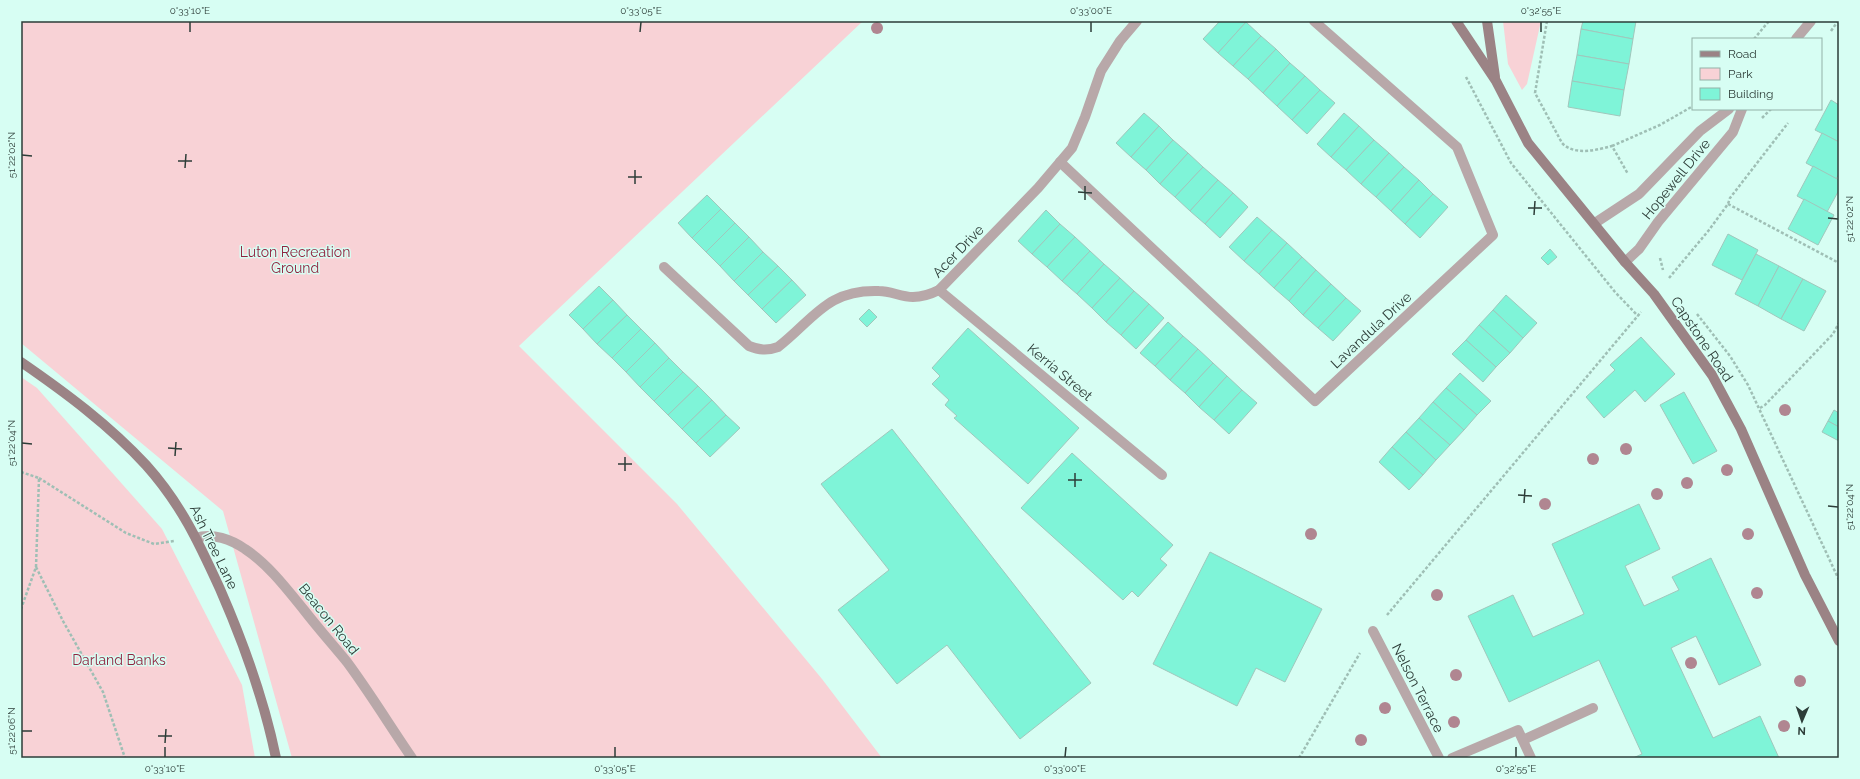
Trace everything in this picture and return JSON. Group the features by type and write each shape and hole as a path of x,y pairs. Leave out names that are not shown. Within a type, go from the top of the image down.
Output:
{"street":[{"name":"Acer Drive","path":"664,267 749,346 758,350 768,350 778,347 827,304 844,295 856,292 881,291 912,297 922,296 940,290 1038,188 1072,148 1102,71 1120,41 1137,21"},
{"name":"Lavandula Drive","path":"1060,162 1315,401 1493,235 1457,147 1314,21"},
{"name":"Capstone Road","path":"1456,21 1496,81 1528,143 1625,262 1654,294 1712,375 1741,429 1805,576 1839,641"},
{"name":"Capstone Road","path":"1487,21 1496,81"},
{"path":"1797,38 1811,21"},
{"name":"Hopewell Drive","path":"1594,223 1639,194 1700,131 1728,110"},
{"name":"Hopewell Drive","path":"1625,262 1639,248 1658,222 1733,132 1742,110"},
{"name":"Kerria Street","path":"940,290 1162,475"},
{"name":"Ash Tree Lane","path":"21,362 94,415 136,454 178,506 196,538 230,611 263,702 276,758"},
{"name":"Beacon Road","path":"196,538 212,536 230,541 246,550 259,560 290,592 347,663 412,758"},
{"name":"Nelson Terrace","path":"1373,631 1439,758"},
{"path":"1523,740 1593,708"},
{"path":"1452,758 1518,730 1532,758"}],"path":[{"path":"1547,21 1534,87 1538,102 1562,143 1567,148 1587,150 1612,146 1660,126 1692,107"},
{"path":"1755,38 1768,21"},
{"path":"1762,119 1770,110"},
{"path":"1673,284 1668,277 1686,259 1728,204 1730,198 1788,123"},
{"path":"1612,146 1639,194"},
{"path":"1728,204 1839,263"},
{"path":"1661,254 1661,263 1665,273"},
{"path":"1299,758 1373,631 1638,316 1654,294"},
{"path":"1696,313 1738,366 1760,408 1790,477 1839,580"},
{"path":"1760,408 1765,405 1832,334 1839,323"},
{"path":"21,472 39,478 126,533 154,544 196,538"},
{"path":"21,609 36,567 39,478"},
{"path":"36,567 63,621 103,692 125,758"}],"green space":[{"name":"Luton Recreation Ground","path":"21,21 863,21 519,346 677,504 822,679 882,758 292,758 223,511 21,343"},
{"path":"1503,21 1541,21 1527,84 1522,90 1508,64"},
{"name":"Darland Banks","path":"21,377 37,388 162,529 242,685 255,758 21,758"}],"building":[{"path":"1220,21 1246,22 1218,53 1203,39"},
{"path":"1583,21 1636,21 1633,39 1581,29"},
{"path":"1246,22 1261,36 1233,66 1218,53"},
{"path":"1581,29 1633,39 1629,64 1577,55"},
{"path":"1261,36 1276,49 1248,79 1233,66"},
{"path":"1276,49 1290,63 1263,93 1248,79"},
{"path":"1577,55 1629,64 1624,90 1572,81"},
{"path":"1290,63 1305,76 1277,106 1263,93"},
{"path":"1305,76 1320,90 1292,120 1277,106"},
{"path":"1572,81 1624,90 1620,116 1568,107"},
{"path":"1320,90 1335,103 1307,134 1292,120"},
{"path":"1831,100 1839,105 1839,142 1815,130"},
{"path":"1144,113 1159,126 1131,157 1116,143"},
{"path":"1344,113 1359,126 1331,157 1317,144"},
{"path":"1159,126 1173,140 1146,170 1131,157"},
{"path":"1359,126 1374,140 1346,170 1331,157"},
{"path":"1822,133 1839,142 1839,174 1836,179 1806,163"},
{"path":"1173,140 1188,153 1160,184 1146,170"},
{"path":"1374,140 1389,153 1361,184 1346,170"},
{"path":"1188,153 1203,167 1175,197 1160,184"},
{"path":"1389,153 1404,167 1376,197 1361,184"},
{"path":"1813,166 1839,180 1839,190 1827,212 1797,196"},
{"path":"1203,167 1218,180 1190,211 1175,197"},
{"path":"1404,167 1419,180 1391,211 1376,197"},
{"path":"1218,180 1233,193 1205,224 1190,211"},
{"path":"1419,180 1433,194 1405,224 1391,211"},
{"path":"1233,193 1248,207 1220,238 1205,224"},
{"path":"1433,194 1448,207 1420,238 1405,224"},
{"path":"707,195 721,209 692,238 678,223"},
{"path":"1804,199 1834,215 1818,245 1788,229"},
{"path":"721,209 735,223 706,252 692,238"},
{"path":"1046,210 1060,224 1032,254 1018,241"},
{"path":"1257,217 1272,230 1244,261 1229,247"},
{"path":"735,223 749,237 720,266 706,252"},
{"path":"1060,224 1075,237 1047,267 1032,254"},
{"path":"1272,230 1287,243 1259,274 1244,261"},
{"path":"1728,234 1758,250 1742,280 1712,265"},
{"path":"749,237 763,252 734,281 720,266"},
{"path":"1075,237 1090,251 1062,281 1047,267"},
{"path":"1287,243 1302,257 1274,288 1259,274"},
{"path":"1550,249 1557,257 1548,265 1541,258"},
{"path":"1090,251 1104,264 1077,294 1062,281"},
{"path":"763,252 778,266 748,295 734,281"},
{"path":"1756,254 1779,266 1758,306 1735,294"},
{"path":"1302,257 1316,270 1289,301 1274,288"},
{"path":"1104,264 1120,278 1092,308 1077,294"},
{"path":"778,266 792,280 762,309 748,295"},
{"path":"1779,266 1803,279 1781,319 1758,306"},
{"path":"1316,270 1331,284 1303,315 1289,301"},
{"path":"1120,278 1134,291 1106,322 1092,308"},
{"path":"1803,279 1826,291 1804,331 1781,319"},
{"path":"792,280 806,295 776,323 762,309"},
{"path":"1331,284 1346,298 1318,328 1303,315"},
{"path":"599,286 613,300 583,329 569,315"},
{"path":"1134,291 1149,304 1121,335 1106,322"},
{"path":"1506,295 1537,323 1523,338 1493,310"},
{"path":"1346,298 1361,311 1333,341 1318,328"},
{"path":"613,300 627,315 597,344 583,329"},
{"path":"1149,304 1164,318 1136,349 1121,335"},
{"path":"869,309 877,317 867,327 859,319"},
{"path":"1493,310 1523,338 1510,353 1479,325"},
{"path":"627,315 641,329 612,358 597,344"},
{"path":"1168,322 1183,336 1155,366 1140,353"},
{"path":"1479,325 1510,353 1496,367 1466,340"},
{"path":"968,328 1079,428 1028,484 954,418 957,416 945,405 949,400 932,384 940,376 932,368"},
{"path":"641,329 655,343 626,372 612,358"},
{"path":"1183,336 1198,349 1170,380 1155,366"},
{"path":"1641,337 1675,374 1645,402 1635,390 1604,418 1586,397 1615,370 1610,365"},
{"path":"1466,340 1496,367 1483,382 1452,354"},
{"path":"655,343 669,358 640,387 626,372"},
{"path":"1198,349 1213,363 1185,393 1170,380"},
{"path":"669,358 683,372 654,401 640,387"},
{"path":"1213,363 1227,376 1199,407 1185,393"},
{"path":"683,372 698,386 668,415 654,401"},
{"path":"1460,373 1491,401 1477,415 1446,388"},
{"path":"1227,376 1242,390 1214,420 1199,407"},
{"path":"698,386 712,400 682,429 668,415"},
{"path":"1446,388 1477,415 1464,430 1433,402"},
{"path":"1242,390 1257,403 1229,434 1214,420"},
{"path":"1684,392 1717,451 1693,464 1660,405"},
{"path":"712,400 726,415 696,443 682,429"},
{"path":"1433,402 1464,430 1450,445 1419,418"},
{"path":"1834,410 1839,413 1839,427 1828,421"},
{"path":"726,415 740,428 710,457 696,443"},
{"path":"1419,418 1450,445 1436,460 1406,432"},
{"path":"1828,421 1839,427 1839,441 1822,432"},
{"path":"892,429 1091,683 1020,739 947,645 897,684 838,610 889,570 821,484"},
{"path":"1406,432 1436,460 1423,475 1392,447"},
{"path":"1392,447 1423,475 1409,490 1379,462"},
{"path":"1072,453 1173,545 1160,559 1167,565 1138,597 1132,591 1123,600 1021,508"},
{"path":"1639,504 1660,549 1625,566 1644,606 1679,590 1672,577 1711,558 1761,665 1719,685 1696,636 1671,648 1713,738 1760,716 1779,758 1633,758 1642,754 1599,660 1509,702 1468,616 1513,595 1533,637 1584,614 1552,544"},
{"path":"1210,552 1322,609 1285,682 1256,668 1237,706 1153,664"}]}
